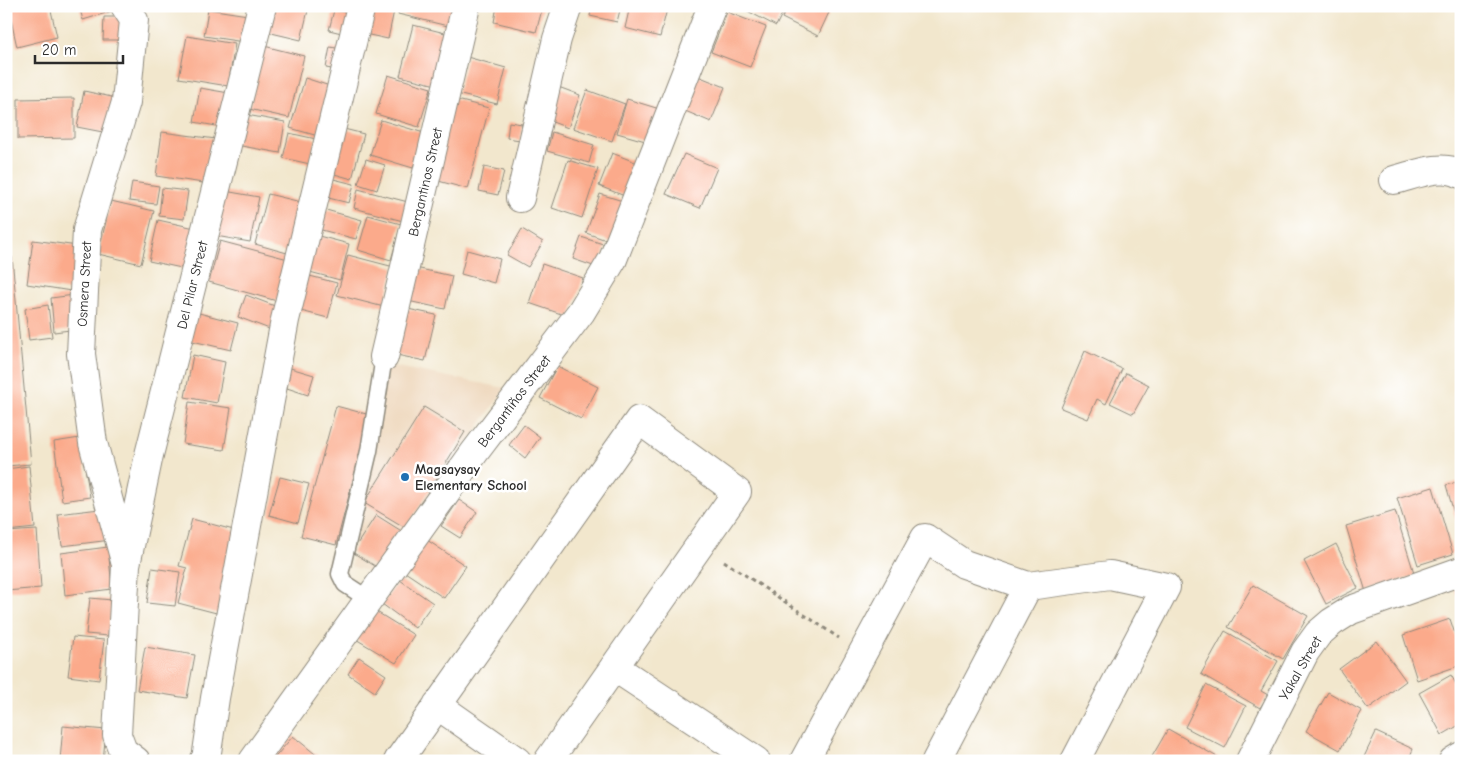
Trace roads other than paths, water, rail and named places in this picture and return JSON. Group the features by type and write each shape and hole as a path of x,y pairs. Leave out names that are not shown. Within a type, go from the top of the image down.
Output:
{"street":[{"name":"Osmera Street","path":"125,6 134,20 126,102 87,230 81,354 93,443 126,565"},
{"name":"Del Pilar Street","path":"126,565 151,447 262,6"},
{"path":"204,761 206,759 215,698 285,320 361,6"},
{"name":"Bergantinos Street","path":"384,357 466,6"},
{"path":"520,198 557,39 568,6"},
{"name":"Bergantiños Street","path":"253,761 474,453 581,312 613,259 712,6"},
{"path":"1394,180 1443,168 1454,170 1461,174"},
{"path":"398,761 639,420 737,492 548,761"},
{"path":"804,761 925,538 964,564 1028,586 1110,575 1166,587 1075,761"},
{"path":"126,565 117,735 123,751 136,761"},
{"name":"Yakal Street","path":"1250,761 1299,665 1318,634 1350,610 1461,572"},
{"path":"936,761 1028,586"},
{"path":"614,667 756,761"},
{"path":"437,705 517,761"},
{"path":"1453,761 1461,756"}],"lane":[{"path":"368,599 345,584 340,574 369,451 384,357"}],"place":[{"name":"Magsaysay Elementary School","path":"405,477"}]}
